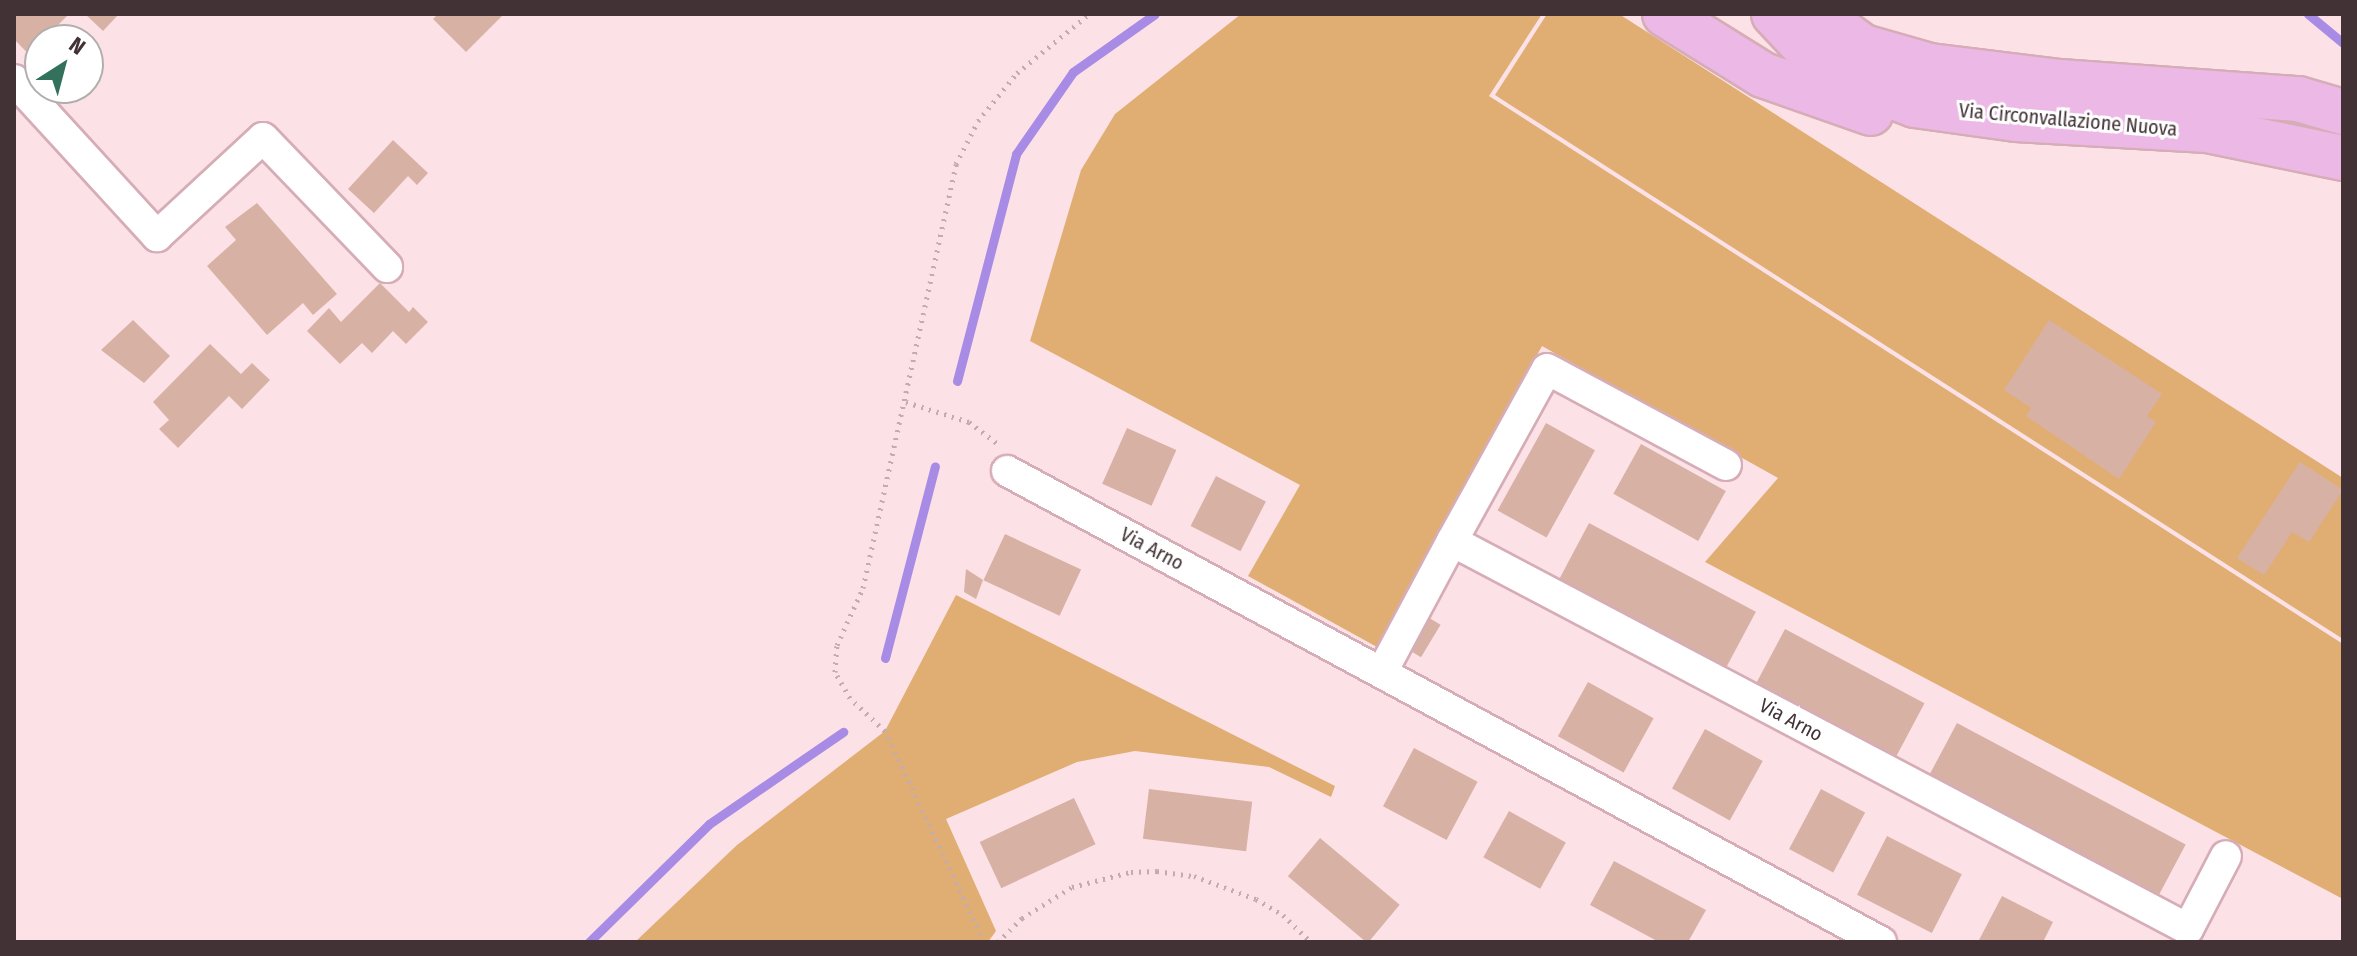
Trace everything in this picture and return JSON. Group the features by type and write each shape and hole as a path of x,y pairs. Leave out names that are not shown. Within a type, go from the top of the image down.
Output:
{"main road":[{"path":"1665,14 1763,75 1840,105 1928,123 2016,119"},
{"name":"Via Circonvallazione Nuova","path":"1774,14 1818,61 1872,91 1915,105 2016,119 2207,130 2343,158"},
{"name":"Via Circonvallazione Nuova","path":"1818,14 1863,47 1930,66 2060,82 2298,99 2343,112"}],"street":[{"path":"14,80 157,236 263,138 387,267"},
{"path":"1382,672 1547,369 1726,465"},
{"name":"Via Arno","path":"1007,471 1881,942"},
{"name":"Via Arno","path":"1452,541 2188,929 2226,856"}],"path":[{"path":"984,942 885,731 850,698 835,672 837,645 863,588 956,164 978,121 1017,73 1089,14"},
{"path":"906,402 969,422 997,442 1007,471"},
{"path":"998,942 1022,918 1072,887 1117,875 1157,871 1194,876 1256,899 1283,915 1311,942"}],"shaded area":[{"path":"1241,14 1542,14 1489,96 2343,644 2343,899 1705,562 1778,478 1542,346 1377,647 1248,576 1300,485 1030,341 1081,170 1115,114"},
{"path":"1547,14 1619,14 2343,478 2343,639 1495,95"},
{"path":"956,595 1335,786 1331,797 1269,767 1135,751 1077,762 946,819 996,931 988,942 635,942 737,845 885,731"}],"building":[{"path":"14,14 69,14 59,24 24,24 24,49 14,39"},
{"path":"85,14 119,14 104,30 104,24 96,24"},
{"path":"438,14 504,14 466,52 433,19"},
{"path":"393,140 428,173 417,185 408,176 374,213 348,189"},
{"path":"257,203 337,294 313,315 303,303 267,335 207,266 236,240 225,227"},
{"path":"380,283 409,312 413,307 428,322 406,344 393,331 372,353 362,343 340,364 307,331 329,308 341,322"},
{"path":"133,320 170,356 144,383 101,350"},
{"path":"2049,320 2162,394 2147,416 2156,422 2119,479 2026,416 2031,408 2004,390"},
{"path":"210,344 241,374 252,363 270,380 242,409 229,396 178,448 159,429 169,420 153,402"},
{"path":"1546,423 1595,450 1546,538 1498,510"},
{"path":"1127,428 1176,450 1152,506 1102,484"},
{"path":"1641,444 1726,491 1698,541 1613,494"},
{"path":"2300,462 2343,490 2309,542 2292,532 2264,575 2237,558"},
{"path":"1216,476 1266,501 1240,551 1191,526"},
{"path":"1589,523 1756,612 1726,667 1559,579"},
{"path":"1005,534 1081,569 1060,616 983,580"},
{"path":"966,569 983,580 976,599 964,592"},
{"path":"1426,616 1441,625 1421,657 1406,649"},
{"path":"1785,629 1925,703 1895,758 1756,684"},
{"path":"1588,682 1654,718 1624,773 1558,736"},
{"path":"1957,723 2186,845 2157,898 1928,777"},
{"path":"1705,729 1763,761 1730,820 1672,788"},
{"path":"1414,748 1478,782 1447,840 1383,806"},
{"path":"1149,789 1252,802 1246,851 1143,839"},
{"path":"1821,789 1865,812 1833,873 1789,849"},
{"path":"1074,798 1096,844 1001,888 980,842"},
{"path":"1509,811 1566,843 1540,889 1483,857"},
{"path":"1887,836 1962,874 1932,933 1857,895"},
{"path":"1320,838 1400,905 1366,942 1288,876"},
{"path":"1614,861 1706,910 1688,942 1659,942 1590,905"},
{"path":"2002,896 2053,922 2043,942 1978,942"}],"waterway":[{"path":"957,381 1016,154 1073,72 1155,14"},
{"path":"2308,14 2343,43"},
{"path":"885,658 935,466"},
{"path":"589,942 709,824 843,732"}]}
